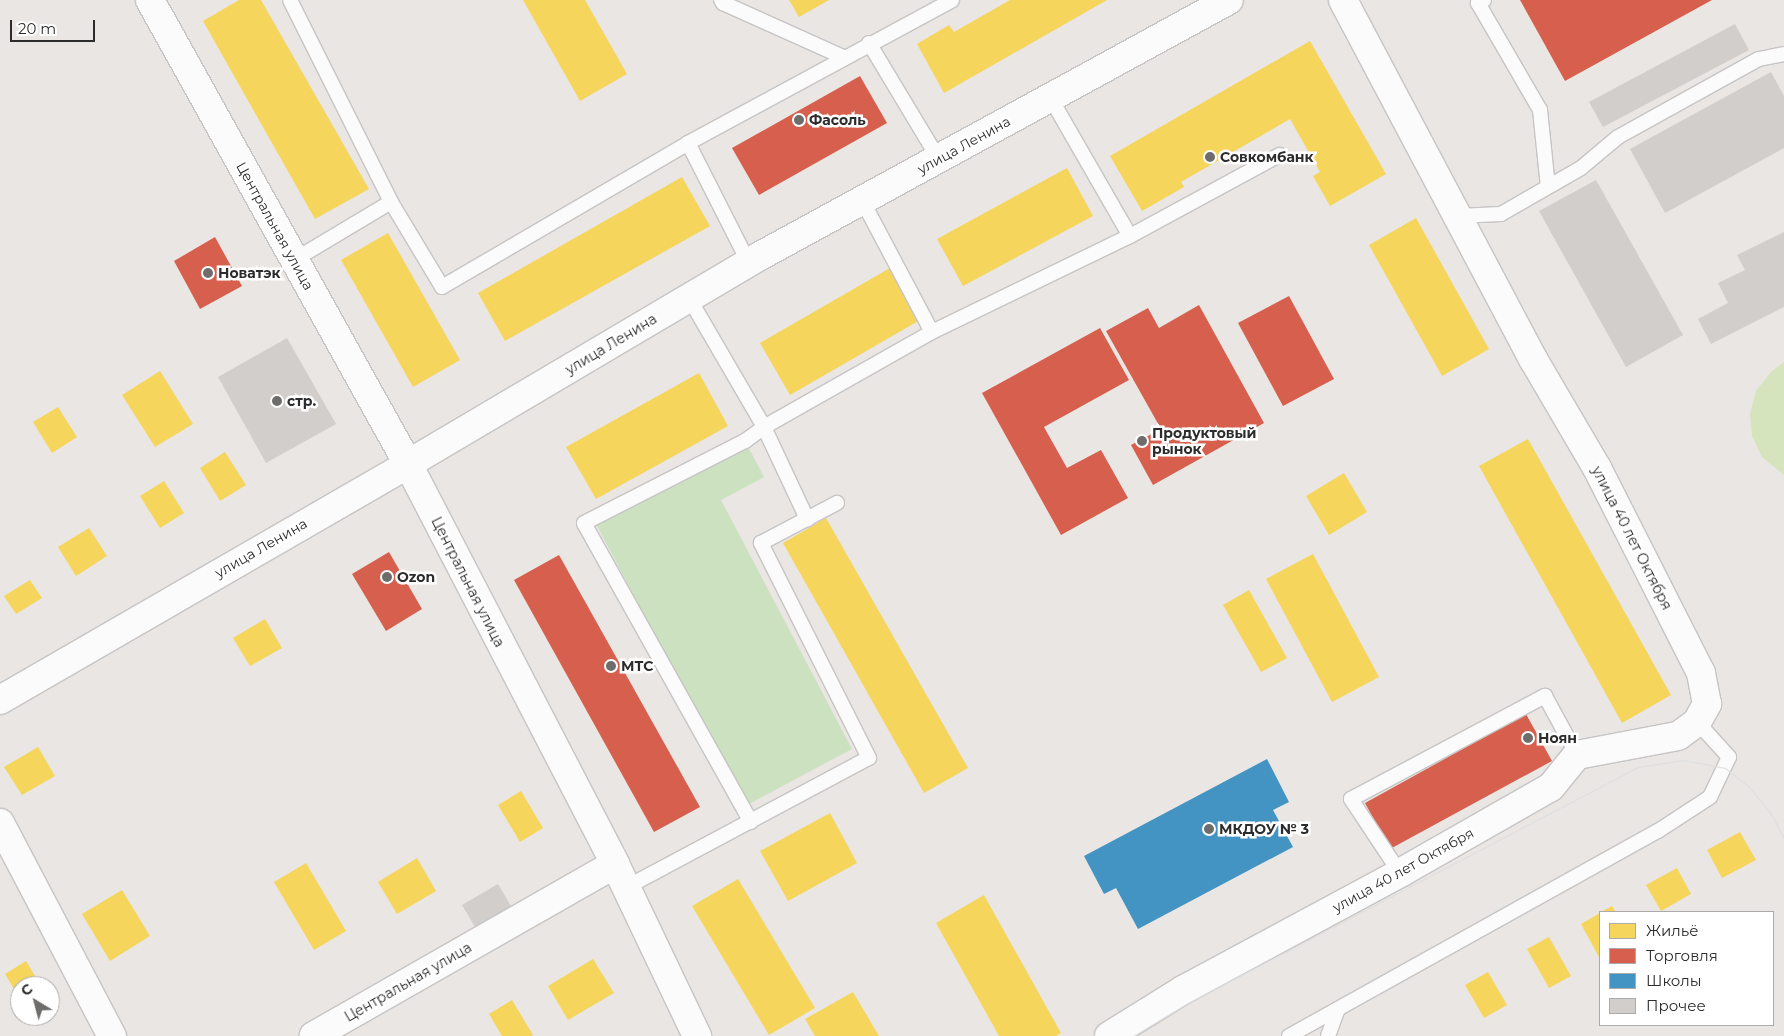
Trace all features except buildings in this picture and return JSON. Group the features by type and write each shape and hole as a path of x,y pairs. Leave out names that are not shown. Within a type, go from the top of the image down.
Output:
{"street":[{"name":"Центральная улица","path":"150,0 408,464 614,864 314,1036"},
{"name":"улица Ленина","path":"0,700 408,464 748,263 1228,0"},
{"name":"улица 40 лет Октября","path":"1343,0 1533,359 1597,468 1700,673 1708,704 1697,722"},
{"path":"1577,755 1678,736 1697,722"},
{"name":"улица 40 лет Октября","path":"1109,1036 1183,990 1400,873 1551,787 1577,755"},
{"path":"0,823 112,1036"},
{"path":"614,864 627,887 697,1036"}],"lane":[{"path":"290,0 391,202 442,287 688,143 843,57 952,0"},
{"path":"721,0 723,3 843,57"},
{"path":"1484,0 1478,3 1540,110 1548,187"},
{"path":"869,43 938,158"},
{"path":"1457,216 1501,214 1581,168 1618,137 1759,59 1784,54"},
{"path":"1050,97 1130,236"},
{"path":"688,143 748,263"},
{"path":"751,822 584,523 745,441 764,427 932,332 1130,236 1279,155"},
{"path":"862,200 932,332"},
{"path":"294,260 391,202"},
{"path":"689,298 764,427 807,519"},
{"path":"627,887 868,758 761,543 837,503"},
{"path":"1400,873 1351,799 1545,696 1577,755"},
{"path":"1289,1036 1658,831 1710,796 1729,757 1697,722"},
{"path":"1328,1036 1338,1009"}],"green space":[{"path":"1784,362 1784,475 1762,457 1752,436 1750,414 1756,391 1771,372"},
{"path":"745,441 764,477 721,500 852,749 745,806 594,520"}],"tram line":[{"path":"1133,1036 1186,1004 1638,767 1683,760 1725,768 1749,787 1770,812 1784,838"}],"place":[{"name":"Фасоль","path":"799,120"},
{"name":"Совкомбанк","path":"1210,157"},
{"name":"Новатэк","path":"208,273"},
{"name":"стр.","path":"277,401"},
{"name":"Продуктовый рынок","path":"1142,441"},
{"name":"Ozon","path":"387,577"},
{"name":"МТС","path":"611,666"},
{"name":"Ноян","path":"1528,738"},
{"name":"МКДОУ № 3","path":"1209,829"}]}
